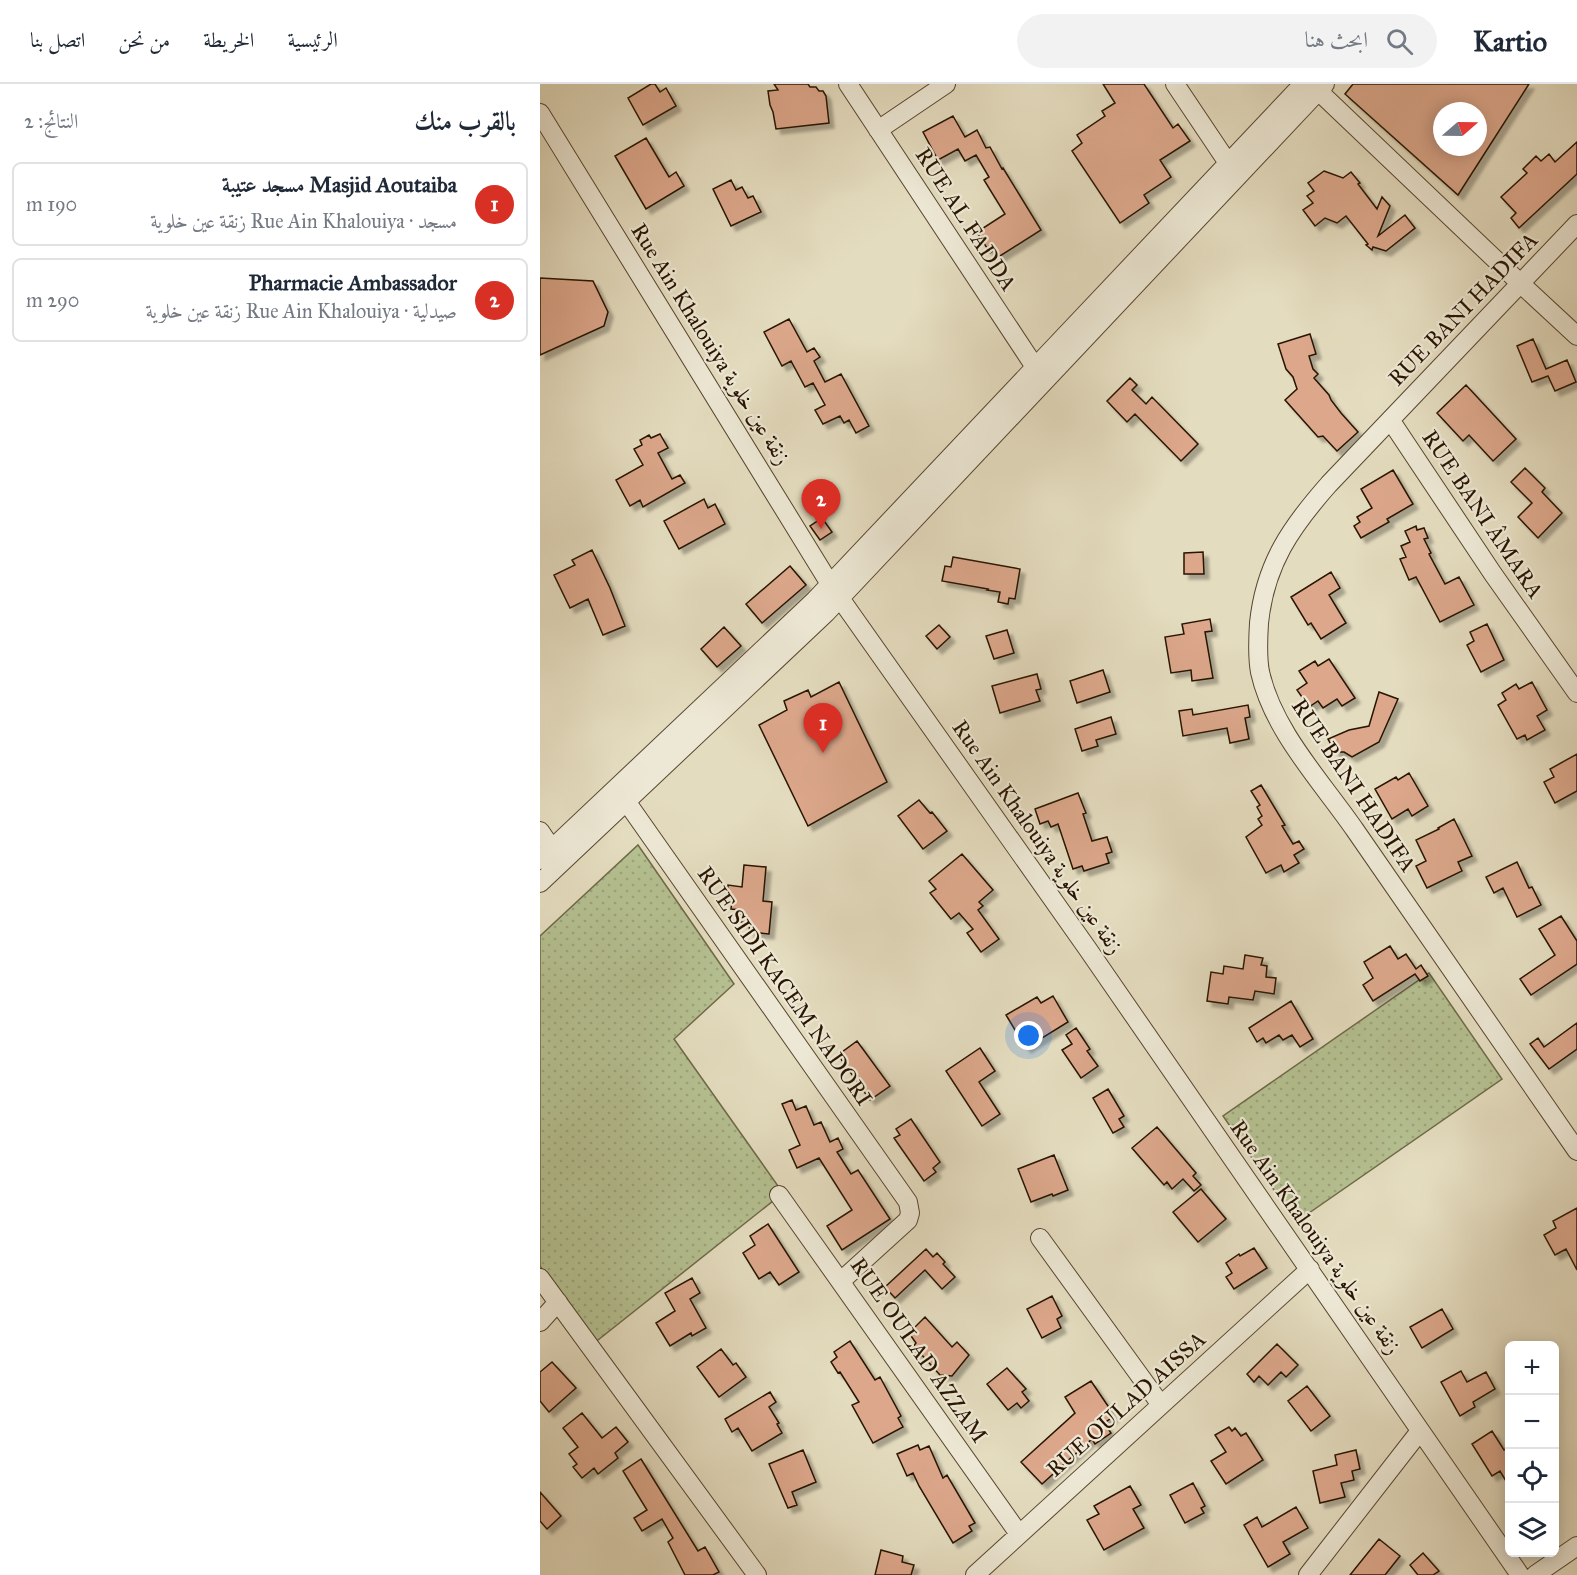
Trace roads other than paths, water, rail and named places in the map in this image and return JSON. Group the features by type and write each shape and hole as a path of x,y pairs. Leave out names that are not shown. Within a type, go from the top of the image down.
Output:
{"street":[{"name":"RUE AL FADDA","path":"848,84 1041,373"},
{"path":"878,130 946,84"},
{"path":"1175,84 1232,170"},
{"path":"540,883 551,857 622,795 835,591 1314,86 1577,336"},
{"name":"Rue Ain Khalouiya زنقة عين خلوية","path":"540,113 835,591 1087,948 1520,1575"},
{"name":"RUE BANI HADIFA","path":"1577,224 1304,513 1284,543 1270,572 1261,602 1258,639 1260,671 1269,702 1288,738 1342,810 1577,1151"},
{"name":"RUE BANI ÂMARA","path":"1390,421 1493,574 1577,693"},
{"name":"RUE SIDI KACEM NADORI","path":"622,795 908,1202 910,1213 908,1220 841,1281"},
{"path":"540,831 551,857"},
{"name":"RUE OULAD AZZAM","path":"779,1195 1019,1534"},
{"path":"1040,1238 1161,1405"},
{"name":"RUE OULAD AISSA","path":"975,1575 1310,1269"},
{"path":"540,1278 757,1575"},
{"path":"540,1322 558,1302"},
{"path":"1308,1575 1420,1431"},
{"path":"1536,1575 1577,1546"}],"place":[{"name":"Pharmacie Ambassador","path":"821,529"},
{"name":"Masjid Aoutaiba مسجد عتيبة","path":"823,753"}]}
